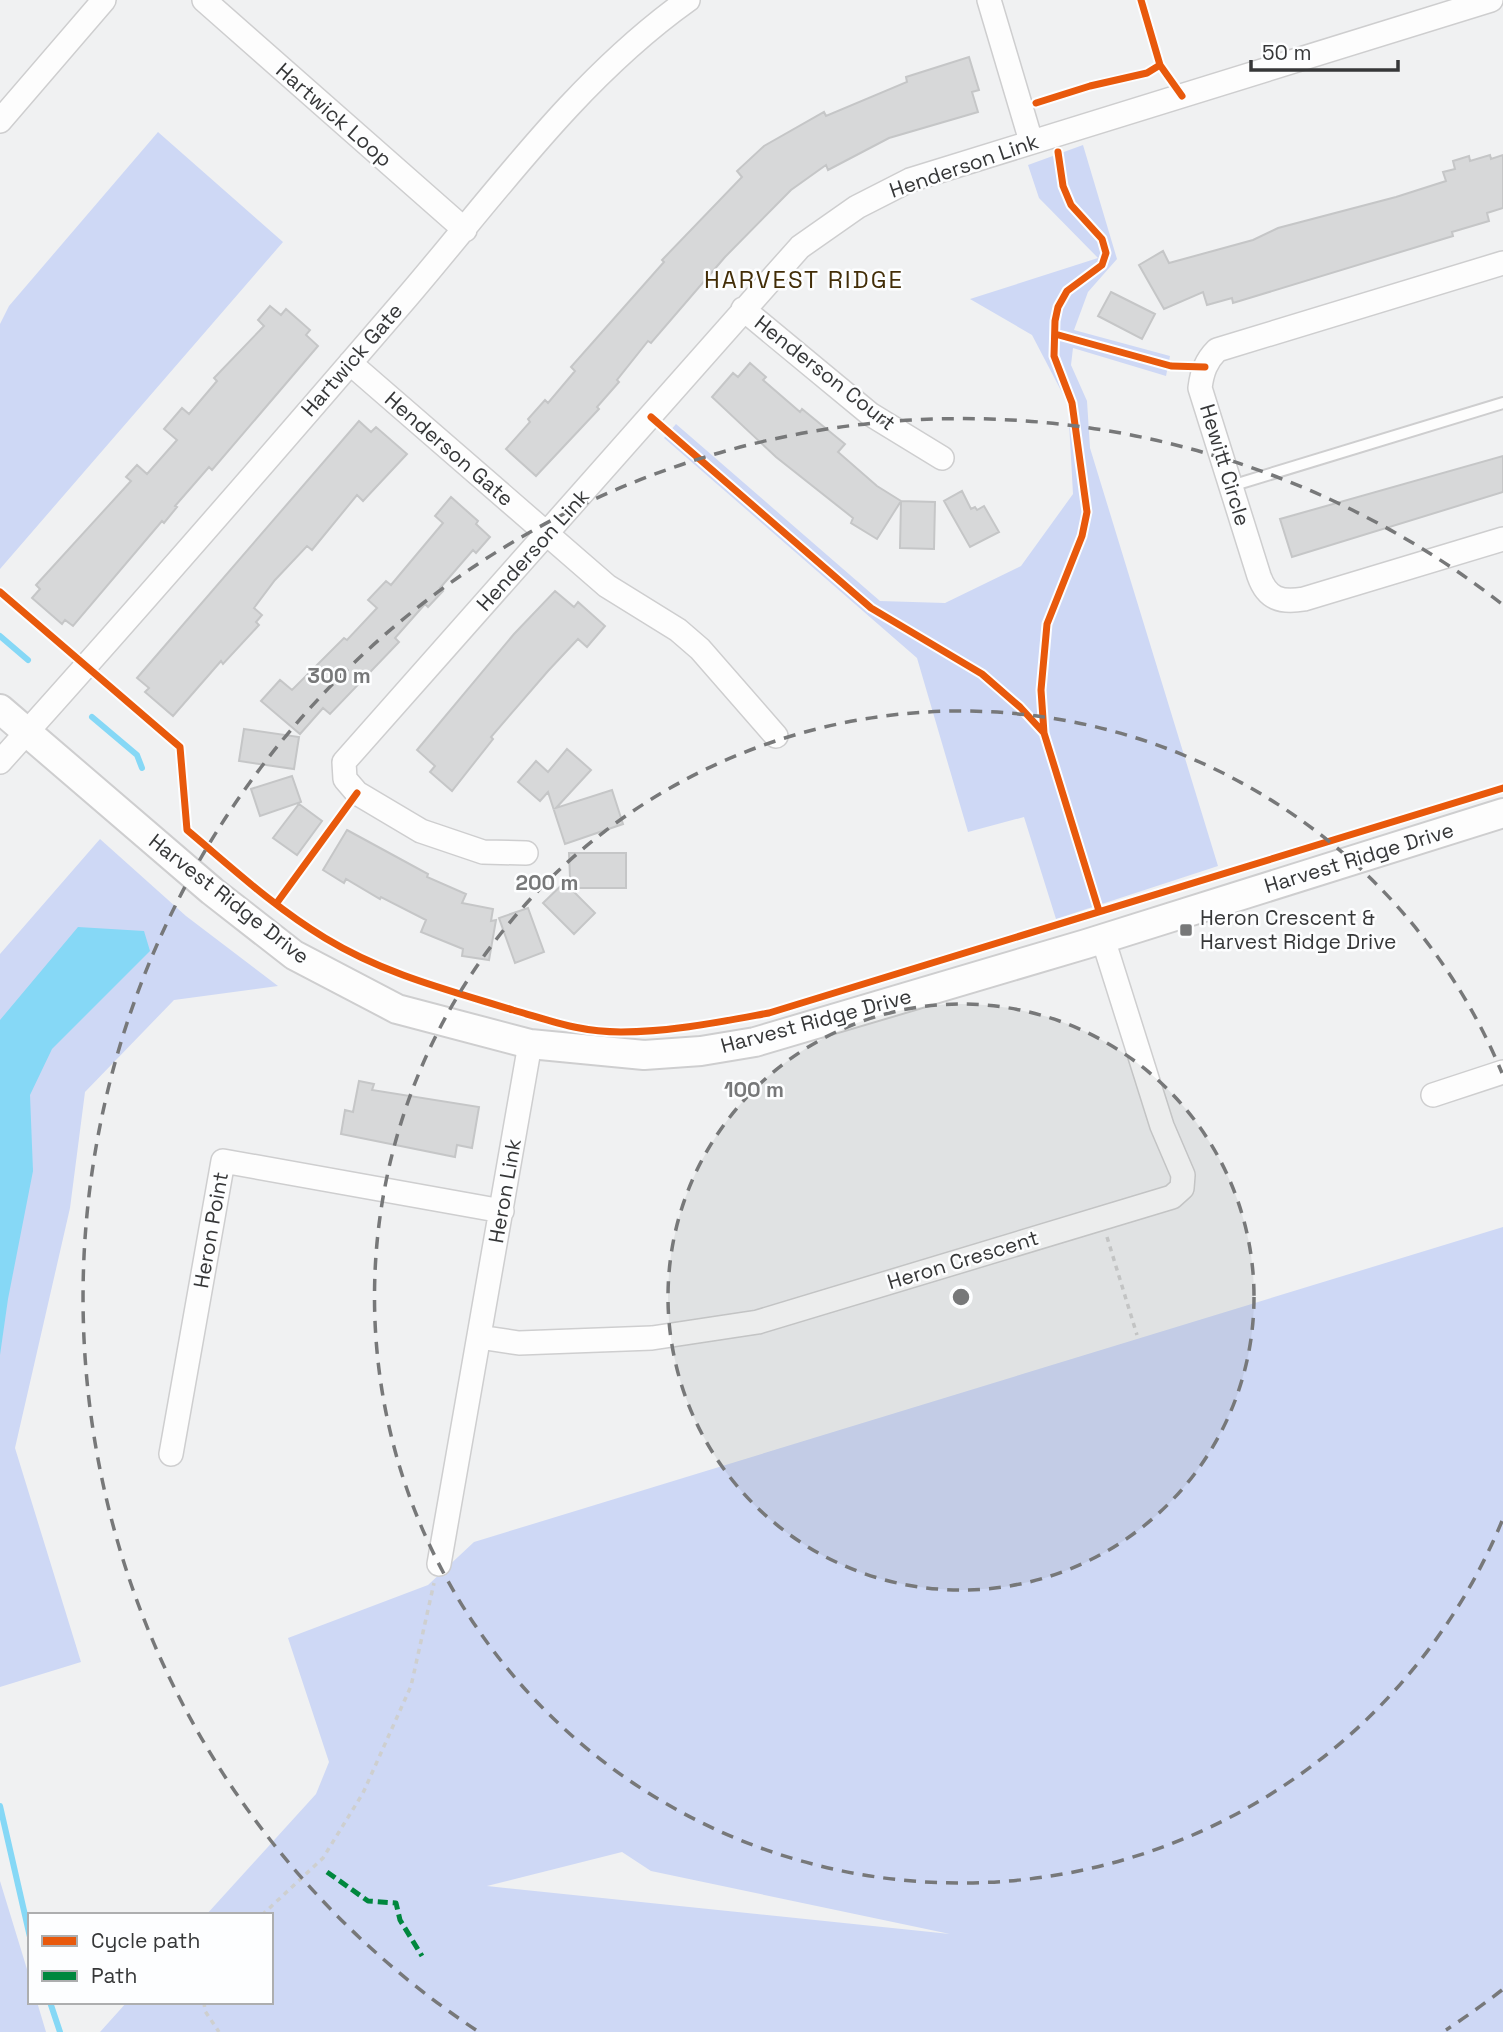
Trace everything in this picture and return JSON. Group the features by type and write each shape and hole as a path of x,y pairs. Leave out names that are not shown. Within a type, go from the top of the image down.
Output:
{"street":[{"path":"0,121 104,0"},
{"name":"Hartwick Loop","path":"204,0 465,230"},
{"name":"Hartwick Gate","path":"0,762 350,363 603,69 632,42 688,0"},
{"path":"989,0 1031,141"},
{"name":"Henderson Link","path":"526,853 484,852 421,831 357,793 345,779 344,762 800,247 857,207 910,180 1491,0"},
{"name":"Hewitt Circle","path":"1502,542 1288,602 1273,598 1263,589 1200,388 1202,373 1217,350 1503,263"},
{"name":"Henderson Court","path":"743,309 870,414 942,458"},
{"name":"Henderson Gate","path":"350,363 607,586 678,630 700,649 776,736"},
{"name":"Harvest Ridge Drive","path":"0,709 212,891 295,955 397,1009 530,1044 644,1055 701,1051 755,1042 1102,939 1503,813"},
{"name":"Heron Crescent","path":"479,1337 519,1343 652,1338 758,1322 1172,1198 1181,1188 1183,1175 1162,1126 1102,939"},
{"name":"Heron Link","path":"439,1564 530,1044"},
{"path":"1433,1095 1503,1072"},
{"name":"Heron Point","path":"171,1454 223,1161 502,1211"}],"lane":[{"path":"1231,486 1503,403"}],"path":[{"path":"1101,1219 1137,1335"},
{"path":"264,1913 323,1858 363,1793 411,1686 439,1564"},
{"path":"204,2004 205,2011 219,2032"}],"shaded area":[{"path":"158,132 283,242 0,569 0,324 9,306"},
{"path":"1083,145 1117,259 1088,292 1074,330 1170,356 1166,376 1073,348 1071,365 1087,401 1090,448 1218,866 1056,919 1024,817 968,832 917,658 664,438 676,424 880,601 945,603 1021,566 1073,494 1068,404 1032,335 970,299 1098,258 1039,198 1028,165"},
{"path":"100,839 186,916 278,986 174,1000 85,1092 70,1208 15,1448 81,1662 0,1687 0,954"},
{"path":"1503,1227 1503,2032 100,2032 125,2004 273,2004 273,1913 208,1913 316,1794 329,1762 288,1638 428,1585 474,1542","holes":["622,1852 651,1871 950,1934 487,1886"]},
{"path":"0,1881 28,1972 28,2004 38,2004 46,2032 0,2032"}],"water":[{"path":"78,927 144,931 150,951 52,1049 30,1095 33,1171 0,1355 0,1020"}],"building":[{"path":"969,57 979,90 972,92 978,112 889,138 828,170 826,165 791,190 725,257 651,343 648,341 617,380 619,382 597,407 599,409 536,476 506,449 530,422 528,419 545,400 548,403 575,371 571,367 664,262 662,260 742,177 737,171 764,146 824,112 826,116 907,82 906,77"},
{"path":"1490,155 1491,159 1503,155 1503,208 1487,213 1489,221 1452,232 1453,236 1233,303 1232,298 1207,305 1203,292 1164,309 1139,265 1163,251 1169,263 1253,240 1278,228 1396,197 1446,181 1443,172 1455,169 1453,161 1469,156 1470,161"},
{"path":"1111,292 1155,314 1142,339 1098,316"},
{"path":"270,306 281,315 286,309 310,330 306,335 318,346 212,470 209,467 164,523 162,521 73,626 65,620 62,624 32,598 40,589 36,585 131,481 126,477 137,465 147,474 177,440 164,429 182,408 189,414 217,381 214,378 264,326 258,320"},
{"path":"750,363 766,377 763,380 800,412 802,409 845,444 838,452 877,486 901,501 877,539 851,523 853,518 776,457 712,397 733,373 738,377"},
{"path":"359,421 371,432 376,427 407,454 363,501 357,495 312,550 307,546 275,580 254,608 262,615 256,622 259,625 223,664 221,661 173,716 145,692 149,688 137,678"},
{"path":"1503,456 1503,492 1292,557 1280,519"},
{"path":"962,491 971,509 975,507 977,510 984,506 999,532 970,547 944,501"},
{"path":"451,497 478,521 476,524 490,537 476,553 473,550 440,588 443,591 428,607 425,604 395,638 399,642 330,714 323,708 300,734 261,701 280,680 292,690 344,638 347,640 377,608 368,600 386,581 391,585 443,523 435,516"},
{"path":"901,501 935,502 934,549 900,548"},
{"path":"555,591 574,607 578,602 605,626 587,647 578,639 548,671 491,737 493,739 452,791 430,772 435,766 417,750 514,634"},
{"path":"244,729 299,737 294,769 239,761"},
{"path":"567,749 591,770 556,808 612,790 623,824 565,844 548,792 540,801 518,782 536,761 548,772"},
{"path":"292,776 301,802 260,816 251,789"},
{"path":"299,804 322,821 297,855 273,838"},
{"path":"347,830 428,874 427,877 466,894 462,903 493,909 491,921 496,920 489,960 462,956 463,949 421,932 426,920 381,897 380,899 346,879 344,883 323,870"},
{"path":"569,853 626,853 626,888 570,888 595,913 574,934 543,903 570,877"},
{"path":"528,908 544,952 515,963 499,918"},
{"path":"359,1081 374,1084 372,1090 479,1107 472,1148 457,1145 455,1157 341,1134 345,1110 353,1112"}],"waterway":[{"path":"0,636 28,660"},
{"path":"92,717 137,755 142,768"},
{"path":"0,1806 28,1928"},
{"path":"51,2004 60,2032"}],"marked path":[{"path":"327,1872 368,1901 396,1903 400,1920 422,1956"}],"cycle path":[{"path":"1141,0 1160,65 1182,96"},
{"path":"1036,103 1090,86 1147,73 1160,65"},
{"path":"1044,733 1041,690 1047,624 1082,536 1087,512 1072,403 1054,356 1055,321 1058,307 1067,291 1102,265 1106,253 1102,239 1071,205 1063,186 1058,152"},
{"path":"1055,334 1171,366 1205,367"},
{"path":"651,417 871,608 982,674 1020,707 1044,733 1099,911"},
{"path":"0,592 180,747 187,830 289,914 347,951 393,971 513,1010 592,1030 658,1030 769,1013 1503,788"},
{"path":"276,904 357,793"}],"place":[{"name":"Heron Crescent & Harvest Ridge Drive","path":"1186,930"}],"district":[{"name":"HARVEST RIDGE","path":"804,280"}]}
